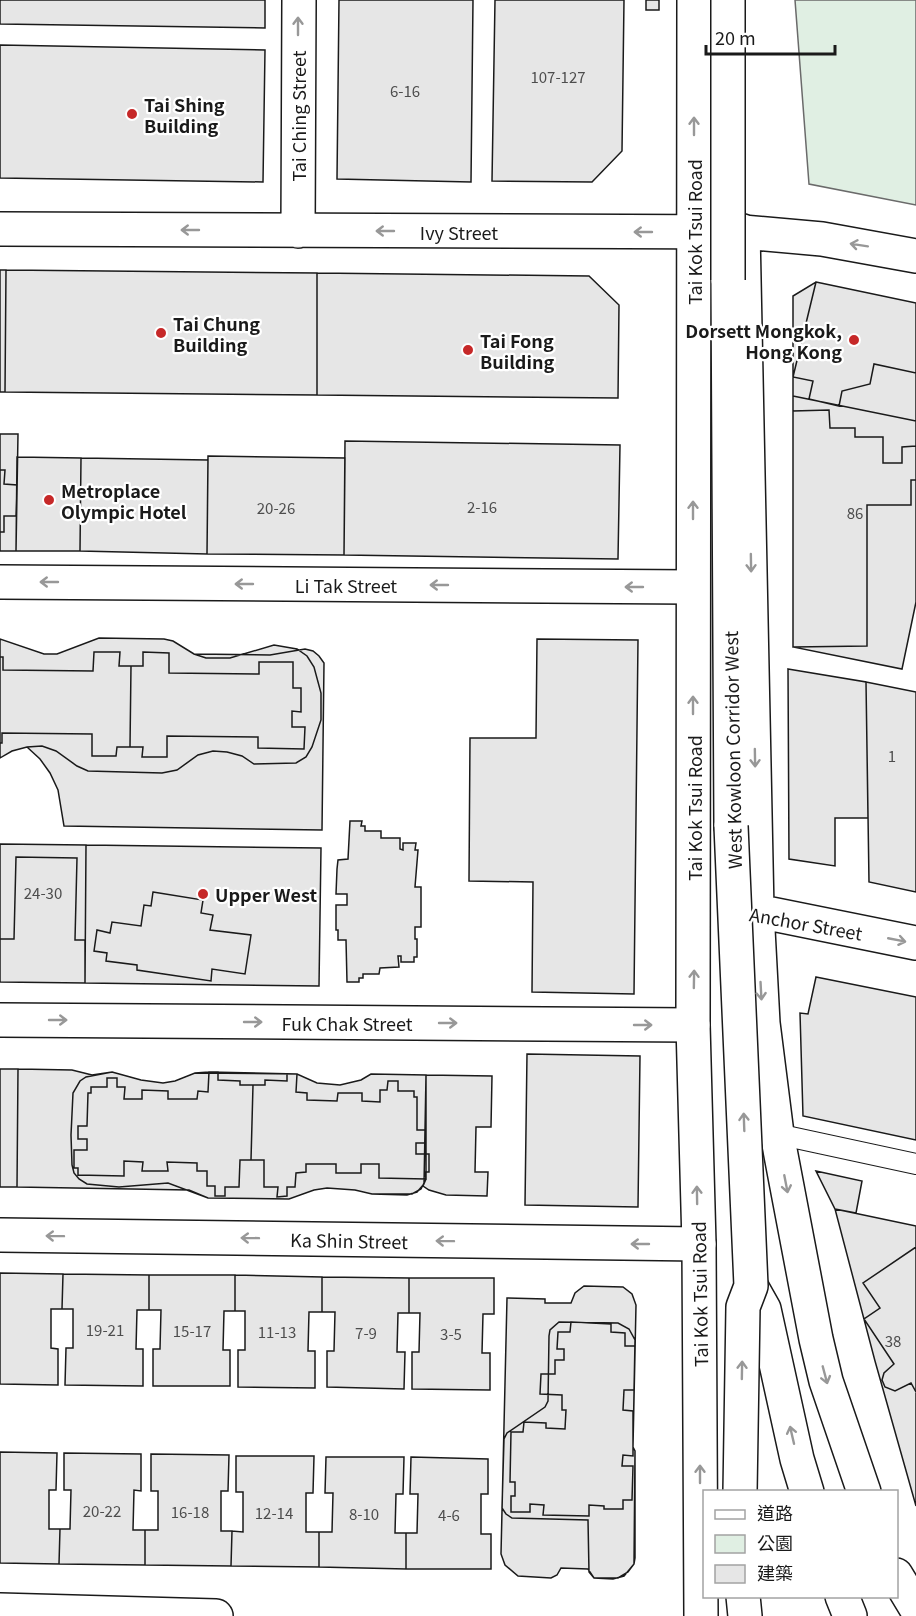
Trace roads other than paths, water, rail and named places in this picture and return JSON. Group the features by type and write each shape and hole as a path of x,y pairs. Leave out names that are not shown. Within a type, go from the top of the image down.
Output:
{"main road":[{"name":"Tai Ching Street","path":"297,231 298,0"},
{"name":"Tai Kok Tsui Road","path":"694,0 693,1025 699,1244 701,1616"},
{"name":"West Kowloon Corridor West","path":"728,0 731,826 751,1286 764,1310 797,1459 807,1490"},
{"path":"744,0 744,232 757,911 763,1023 777,1134 816,1339 826,1381 864,1490"},
{"name":"Ivy Street","path":"0,229 744,232 822,239 916,256"},
{"name":"Li Tak Street","path":"0,582 692,587"},
{"name":"Anchor Street","path":"694,910 757,911 916,943"},
{"name":"Fuk Chak Street","path":"0,1020 693,1025"},
{"name":"Ka Shin Street","path":"0,1235 699,1244"},
{"path":"740,1490 743,1307 751,1286"},
{"path":"898,1577 916,1608"},
{"path":"743,1598 744,1616"},
{"path":"843,1598 850,1616"},
{"path":"0,1610 216,1616"}],"lane":[{"path":"777,1134 916,1164"}],"place":[{"name":"Tai Shing Building","path":"132,114"},
{"name":"Tai Chung Building","path":"161,333"},
{"name":"Dorsett Mongkok, Hong Kong","path":"854,340"},
{"name":"Tai Fong Building","path":"468,350"},
{"name":"Metroplace Olympic Hotel","path":"49,500"},
{"name":"Upper West","path":"203,894"}]}
